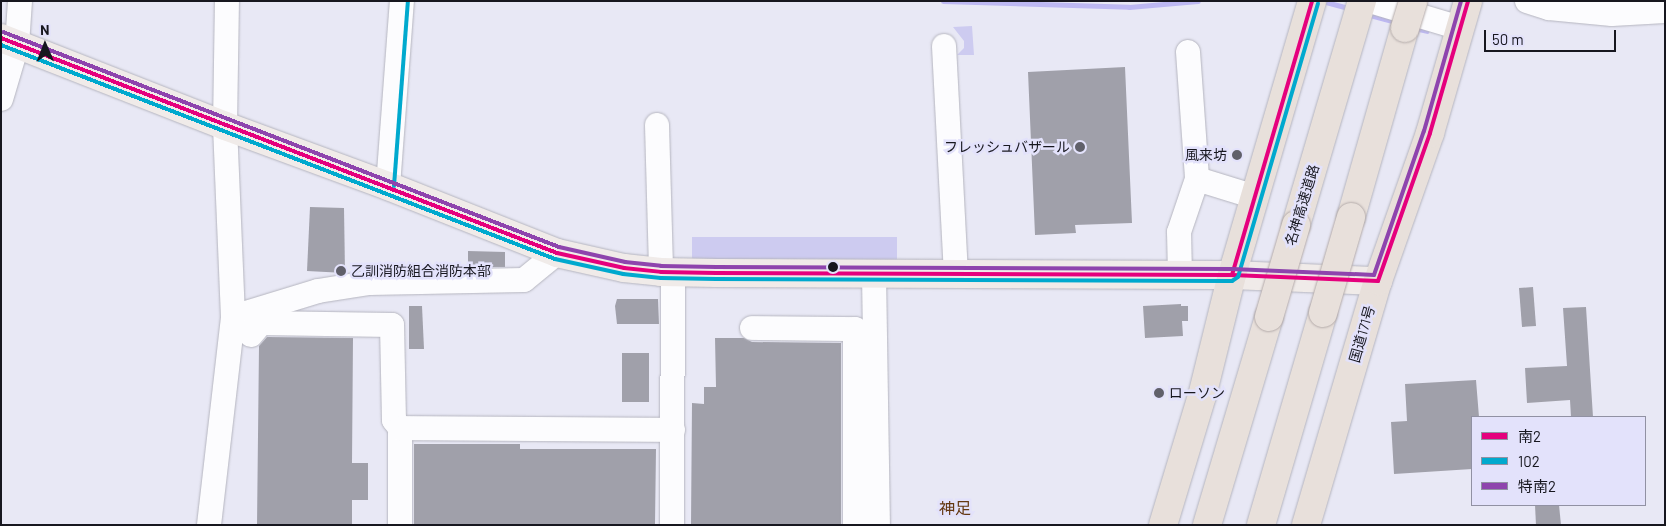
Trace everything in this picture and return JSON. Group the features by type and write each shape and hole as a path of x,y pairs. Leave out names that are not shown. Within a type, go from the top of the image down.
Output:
{"highway":[{"path":"1260,525 1413,1"},
{"name":"国道171号","path":"1306,525 1378,280 1430,133 1468,1"},
{"path":"1163,525 1202,396 1232,274 1311,4"},
{"name":"名神高速道路","path":"1207,525 1296,225 1364,6"}],"main road":[{"path":"8,40 225,126 388,186 557,253 624,268 667,272 956,275 1232,274 1378,280"}],"street":[{"path":"1,98 8,40 20,1"},
{"path":"209,525 234,317 225,126 227,1"},
{"path":"388,186 402,1"},
{"path":"1527,1 1549,8 1612,14 1665,11"},
{"path":"1364,6 1460,28"},
{"path":"944,46 956,275"},
{"path":"1180,275 1179,232 1197,179 1188,52"},
{"path":"657,126 667,272 673,430 672,525"},
{"path":"1197,179 1255,197"},
{"path":"234,317 318,290 369,283 524,280 557,253"},
{"path":"874,274 878,525"},
{"path":"250,335 261,323 392,325 394,420 400,428 400,525"},
{"path":"752,328 855,329 855,525"},
{"path":"400,428 673,430"}],"shaded area":[{"path":"972,26 974,55 957,55 964,48 964,41 953,27"},
{"path":"692,237 897,237 897,260 692,259"}],"building":[{"name":"フレッシュバザール","path":"1125,67 1132,223 1075,225 1076,233 1035,235 1028,72"},
{"path":"310,207 344,208 345,273 307,271"},
{"path":"468,251 505,252 505,267 468,267"},
{"path":"1533,287 1536,326 1522,327 1519,288"},
{"path":"617,299 658,299 659,324 617,324 615,306"},
{"path":"1181,304 1181,306 1188,306 1188,321 1182,321 1183,336 1145,338 1143,306"},
{"path":"409,306 422,306 424,349 409,349"},
{"path":"1586,307 1593,416 1571,416 1570,400 1527,403 1525,368 1567,366 1563,308"},
{"path":"267,337 353,338 352,463 368,463 368,500 352,500 352,525 257,525 259,346"},
{"path":"715,338 744,338 752,342 841,343 841,525 691,525 692,403 704,404 704,387 716,387"},
{"path":"622,353 649,353 649,402 622,402"},
{"path":"1476,380 1479,416 1471,416 1471,469 1394,474 1391,422 1407,421 1405,384"},
{"path":"414,444 520,444 520,449 656,449 655,525 414,525"},
{"path":"1535,506 1559,506 1561,525 1536,525"}],"waterway":[{"path":"943,1 1129,7 1198,1"},
{"path":"1322,1 1351,9"},
{"path":"1366,14 1399,23"},
{"path":"1414,28 1427,31"}],"transit line":[{"name":"102","path":"394,186 408,1"},
{"name":"南2","path":"1232,275 1312,1"},
{"name":"特南2","path":"3,32 559,247 625,262 661,266 716,267 1232,269 1374,275 1424,131 1461,1"},
{"name":"南2","path":"1,38 557,253 624,268 661,272 716,273 1232,275 1378,281 1430,133 1468,1"},
{"name":"102","path":"1,45 555,259 623,274 661,278 716,279 1232,281 1238,277 1318,3"}],"place":[{"name":"フレッシュバザール","path":"1080,147"},
{"name":"風来坊","path":"1237,155"},
{"name":"乙訓消防組合消防本部","path":"341,271"},
{"name":"ローソン","path":"1159,393"}],"district":[{"name":"神足","path":"955,508"}]}
